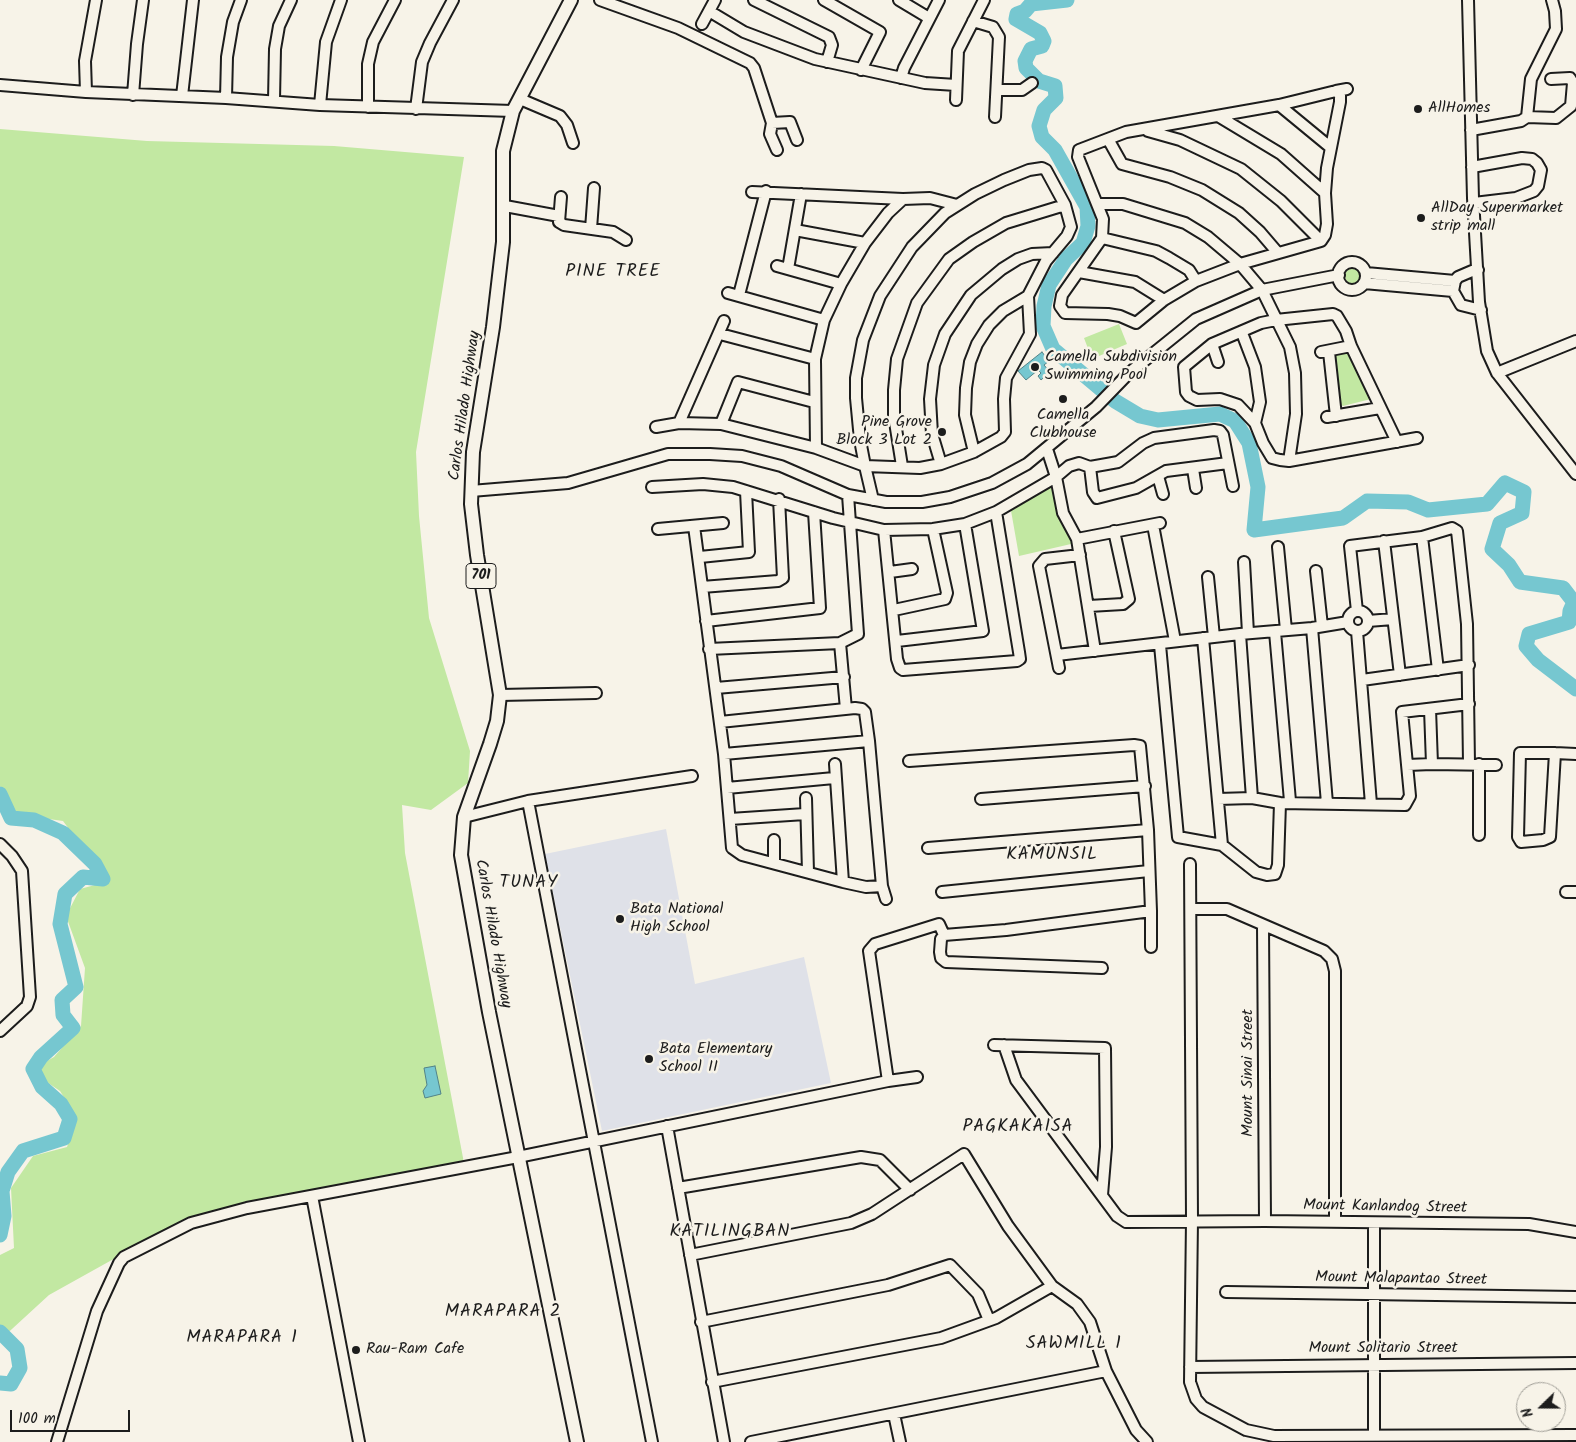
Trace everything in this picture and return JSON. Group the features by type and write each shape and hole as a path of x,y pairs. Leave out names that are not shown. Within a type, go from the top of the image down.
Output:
{"main road":[{"name":"Carlos Hilado Highway","path":"571,0 513,111 503,151 505,206 503,242 493,327 473,452 471,491 477,556 500,695 497,721 464,817 461,855 518,1157 578,1442"}],"street":[{"path":"86,92 85,61 96,0"},
{"path":"133,95 137,44 144,0"},
{"path":"182,96 193,0"},
{"path":"226,98 227,57 233,22 241,0"},
{"path":"274,100 275,49 279,26 291,0"},
{"path":"320,105 326,42 341,0"},
{"path":"368,107 368,64 373,42 395,0"},
{"path":"416,109 422,62 453,0"},
{"path":"600,0 678,28 750,63 754,68 772,123 770,134 777,150"},
{"path":"702,24 715,0"},
{"path":"754,0 829,37 832,45 827,62"},
{"path":"824,0 880,32 860,70"},
{"path":"898,0 929,18"},
{"path":"902,78 939,0"},
{"path":"956,100 958,51 984,0"},
{"path":"1468,0 1474,204 1481,310 1487,351 1497,373 1576,474"},
{"path":"1527,117 1531,79 1556,29 1552,0"},
{"path":"709,12 744,32 827,62 925,83 956,85"},
{"path":"973,21 993,27 999,37 995,117"},
{"path":"1472,130 1521,121 1527,117 1556,118 1572,106 1573,83 1570,78 1551,79"},
{"path":"997,90 1022,90 1032,83"},
{"path":"0,85 133,95 274,100 320,105 513,111"},
{"path":"1336,91 1340,95 1340,102 1330,147 1325,194 1326,235 1321,241 1240,264 1196,280 1164,300 1136,323 1120,316 1108,314 1092,312 1070,315 1065,313 1060,306 1066,289 1102,238 1103,219 1077,152 1126,132 1279,106 1336,91 1347,89"},
{"path":"520,99 560,116 567,125 573,144"},
{"path":"1279,106 1330,147"},
{"path":"1218,116 1282,154 1325,194"},
{"path":"772,123 790,122 797,140"},
{"path":"1144,130 1180,140 1241,169 1281,201 1321,241"},
{"path":"1108,139 1122,164 1170,176 1202,190 1239,213 1260,232 1278,253"},
{"path":"1472,167 1522,158 1532,159 1537,163 1540,170 1538,186 1534,191 1516,198 1474,204"},
{"path":"873,500 857,416 856,378 863,340 871,315 890,278 906,254 945,213 956,205 1004,180 1042,168 1049,173 1065,205 1071,227 1067,236 1053,253 1028,296 1003,311 989,325 977,344 970,362 966,388 965,415 974,452"},
{"path":"591,229 594,188"},
{"path":"752,192 766,191 903,200 930,198 956,205"},
{"path":"739,295 766,191"},
{"path":"801,194 795,230 782,268 841,284"},
{"path":"561,197 558,222 564,225 613,232 626,240"},
{"path":"816,448 815,359 824,320 841,284 865,242 888,213 903,200"},
{"path":"1097,204 1123,204 1186,223 1208,236 1240,264 1262,290 1290,347 1295,373 1296,414 1289,461"},
{"path":"902,466 894,416 894,390 897,359 917,302 949,259 973,242 1006,223 1065,205"},
{"path":"505,206 559,216"},
{"path":"795,230 865,242"},
{"path":"1102,238 1156,251 1189,270 1196,280"},
{"path":"941,464 932,434 930,399 934,365 945,334 971,295 1018,258 1032,254 1053,253"},
{"path":"1351,263 1360,265 1365,278 1358,289 1350,290 1340,283 1339,275 1343,267 1351,263"},
{"path":"1454,286 1464,274 1478,270"},
{"path":"1079,272 1135,282 1164,300"},
{"path":"471,491 568,483 668,454 742,456 781,466 848,495 873,500 922,502 972,491 1008,476 1047,449 1103,401 1128,373 1196,319 1262,290 1339,275"},
{"path":"1365,278 1454,286"},
{"path":"1454,286 1460,305 1481,310"},
{"path":"728,293 824,320"},
{"path":"656,427 678,423 721,424 816,448 865,466 920,468 941,464 974,452 1001,437 1005,432 1004,399 1006,378 1030,334 1028,296"},
{"path":"1396,442 1350,346 1346,330 1337,316 1333,314 1261,323 1212,344 1184,368 1186,392 1197,400 1220,399 1238,405 1255,423 1263,443 1272,458 1289,461 1396,442 1416,438"},
{"path":"678,423 720,334 724,321"},
{"path":"1242,332 1255,367 1260,402 1255,423"},
{"path":"720,334 815,359"},
{"path":"1497,373 1576,342"},
{"path":"1212,344 1218,362"},
{"path":"1350,346 1325,352 1331,416 1380,408"},
{"path":"721,424 738,382 814,402"},
{"path":"652,487 703,484 733,487 849,522 884,530 934,529 965,524 996,512 1056,477 1065,468 1079,463 1090,468 1118,462 1143,443 1154,438 1214,430 1220,431 1223,435 1233,486"},
{"path":"1047,449 1056,477 1064,513 1077,539 1095,651"},
{"path":"1090,468 1094,492 1097,498 1136,488 1166,472 1228,463"},
{"path":"1193,469 1196,488"},
{"path":"1158,476 1163,494"},
{"path":"700,557 749,552 746,491"},
{"path":"709,649 840,643 859,633 848,495"},
{"path":"702,588 783,578 779,500"},
{"path":"706,621 816,610 820,608 814,512"},
{"path":"884,530 894,610 897,662 900,668 903,670 1016,661 1020,659 996,512"},
{"path":"658,529 724,523"},
{"path":"896,641 984,631 965,524"},
{"path":"1077,539 1157,524 1175,641"},
{"path":"694,526 700,557 709,649 724,754 731,844 734,852 843,882 874,887 882,886"},
{"path":"1357,611 1350,546 1422,537 1452,528 1457,531 1467,624 1469,704 1479,835"},
{"path":"894,610 946,599 934,529"},
{"path":"1089,606 1123,604 1129,599 1114,531"},
{"path":"1422,537 1438,670"},
{"path":"1384,541 1400,675"},
{"path":"1278,547 1286,630"},
{"path":"1059,668 1040,562 1044,559 1080,555"},
{"path":"1244,562 1244,633 1252,798"},
{"path":"890,572 912,569"},
{"path":"1316,571 1317,627 1327,803"},
{"path":"1208,577 1214,637"},
{"path":"1357,611 1364,614 1368,621"},
{"path":"1357,611 1349,617 1350,628 1356,631 1364,629 1368,621"},
{"path":"1368,621 1393,619"},
{"path":"1057,655 1160,645 1175,641 1244,633 1274,632 1348,622"},
{"path":"1356,631 1362,680 1371,804"},
{"path":"1274,632 1290,801"},
{"path":"1203,638 1222,846"},
{"path":"840,643 846,709"},
{"path":"1160,645 1178,837 1222,846 1256,872 1267,875 1275,874 1278,865 1280,803"},
{"path":"1362,680 1469,666"},
{"path":"716,688 844,677"},
{"path":"500,695 596,693"},
{"path":"1218,799 1252,798 1280,803 1290,801 1405,804 1410,796 1402,712 1469,704"},
{"path":"720,722 860,708 865,712 882,886 886,899"},
{"path":"1430,709 1432,764"},
{"path":"724,754 869,741"},
{"path":"909,762 1137,745 1142,749 1145,786 1151,948"},
{"path":"1556,753 1550,837 1543,840 1521,842 1518,837 1520,753 1556,753 1576,754"},
{"path":"835,764 834,778 843,882"},
{"path":"1407,765 1496,764"},
{"path":"464,817 528,801 692,776"},
{"path":"727,788 834,778"},
{"path":"981,799 1145,786"},
{"path":"806,798 808,872"},
{"path":"528,801 652,1442"},
{"path":"730,819 805,814"},
{"path":"928,848 1148,830"},
{"path":"774,840 774,863"},
{"path":"0,1031 27,1006 30,997 24,883 20,866 2,850"},
{"path":"1190,864 1192,908 1190,1382 1196,1400 1203,1407 1246,1430 1274,1436 1576,1435"},
{"path":"942,892 1149,871"},
{"path":"1192,908 1227,909 1324,951 1332,958 1335,971 1335,1222"},
{"path":"944,935 1006,930 1151,911"},
{"path":"888,1081 870,947 939,924 944,935"},
{"name":"Mount Sinai Street","path":"1263,926 1265,1220"},
{"path":"944,935 939,945 941,958 946,962 1102,968"},
{"path":"999,1045 1105,1048 1106,1120 1102,1195 1016,1080 999,1045"},
{"path":"57,1442 97,1311 120,1261 191,1223 247,1208 518,1157 888,1081 917,1077"},
{"path":"667,1126 724,1442"},
{"path":"690,1255 851,1222 872,1214 964,1154 1008,1226 1052,1286 1077,1304 1090,1322 1106,1371 1136,1430 1147,1442"},
{"path":"678,1188 861,1157 880,1160 910,1190"},
{"name":"Mount Kanlandog Street","path":"1102,1195 1117,1216 1126,1222 1265,1220 1530,1224 1576,1232"},
{"path":"312,1196 359,1442"},
{"path":"1374,1223 1374,1436"},
{"path":"701,1322 888,1285 950,1265 978,1294 989,1320"},
{"path":"712,1382 941,1338 989,1320 1052,1286"},
{"name":"Mount Malapantao Street","path":"1226,1292 1576,1297"},
{"name":"Mount Solitario Street","path":"1190,1367 1576,1363"},
{"path":"751,1442 1106,1371"},
{"path":"894,1414 900,1442"}],"shaded area":[{"path":"666,829 695,984 804,957 831,1083 602,1131 545,854"}],"green space":[{"path":"0,129 147,141 334,146 464,157 416,452 419,516 429,618 470,751 468,783 431,810 402,805 405,853 464,1163 189,1217 49,1295 0,1340 0,1255 14,1248 11,1188 33,1156 67,1147 77,1118 60,1091 41,1078 38,1066 54,1057 81,1026 85,968 66,916 80,889 110,881 93,853 75,837 63,821 13,814 0,786"},
{"path":"1350,268 1356,268 1361,273 1359,282 1350,284 1345,279 1345,273"},
{"path":"1119,324 1127,344 1092,359 1084,338"},
{"path":"1347,350 1371,399 1343,406 1338,403 1334,354"},
{"path":"1046,487 1051,487 1059,517 1072,539 1071,544 1019,556 1010,505"}],"water":[{"name":"Camella Subdivision Swimming Pool","path":"1042,352 1049,361 1044,365 1050,372 1041,380 1038,376 1041,373 1038,370 1026,380 1018,371"},
{"path":"435,1066 441,1094 425,1098 423,1091 427,1085 424,1068"}],"waterway":[{"path":"1067,0 1031,4 1025,11 1017,14 1016,19 1040,33 1044,41 1042,46 1031,49 1025,61 1026,68 1039,81 1055,86 1056,98 1044,110 1039,126 1042,137 1055,150 1087,207 1088,226 1083,243 1066,259 1049,285 1044,306 1043,326 1053,349 1115,401 1140,416 1158,420 1220,414 1235,421 1249,443 1258,487 1254,530 1343,518 1367,501 1408,502 1428,510 1487,504 1505,483 1524,492 1522,513 1500,523 1492,549 1509,565 1520,582 1563,588 1574,602 1570,611 1569,622 1529,634 1526,646 1538,660 1576,689"},
{"path":"0,794 11,818 34,820 63,833 95,864 103,879 83,877 65,894 60,924 76,987 62,1000 63,1015 73,1028 41,1057 33,1069 42,1087 61,1104 70,1119 64,1138 23,1151 8,1172 2,1191 4,1216 0,1235"},
{"path":"0,1332 17,1349 20,1368 11,1384 0,1383"}],"place":[{"name":"AllHomes","path":"1418,109"},
{"name":"AllDay Supermarket strip mall","path":"1421,218"},
{"name":"Camella Subdivision Swimming Pool","path":"1035,367"},
{"name":"Camella Clubhouse","path":"1063,399"},
{"name":"Pine Grove Block 3 Lot 2","path":"942,432"},
{"name":"Bata National High School","path":"620,919"},
{"name":"Bata Elementary School II","path":"649,1059"},
{"name":"Rau-Ram Cafe","path":"356,1350"}],"district":[{"name":"PINE TREE","path":"613,273"},
{"name":"KAMUNSIL","path":"1052,856"},
{"name":"TUNAY","path":"529,884"},
{"name":"PAGKAKAISA","path":"1018,1128"},
{"name":"KATILINGBAN","path":"730,1233"},
{"name":"MARAPARA 2","path":"503,1313"},
{"name":"MARAPARA 1","path":"242,1339"},
{"name":"SAWMILL 1","path":"1074,1345"}]}
